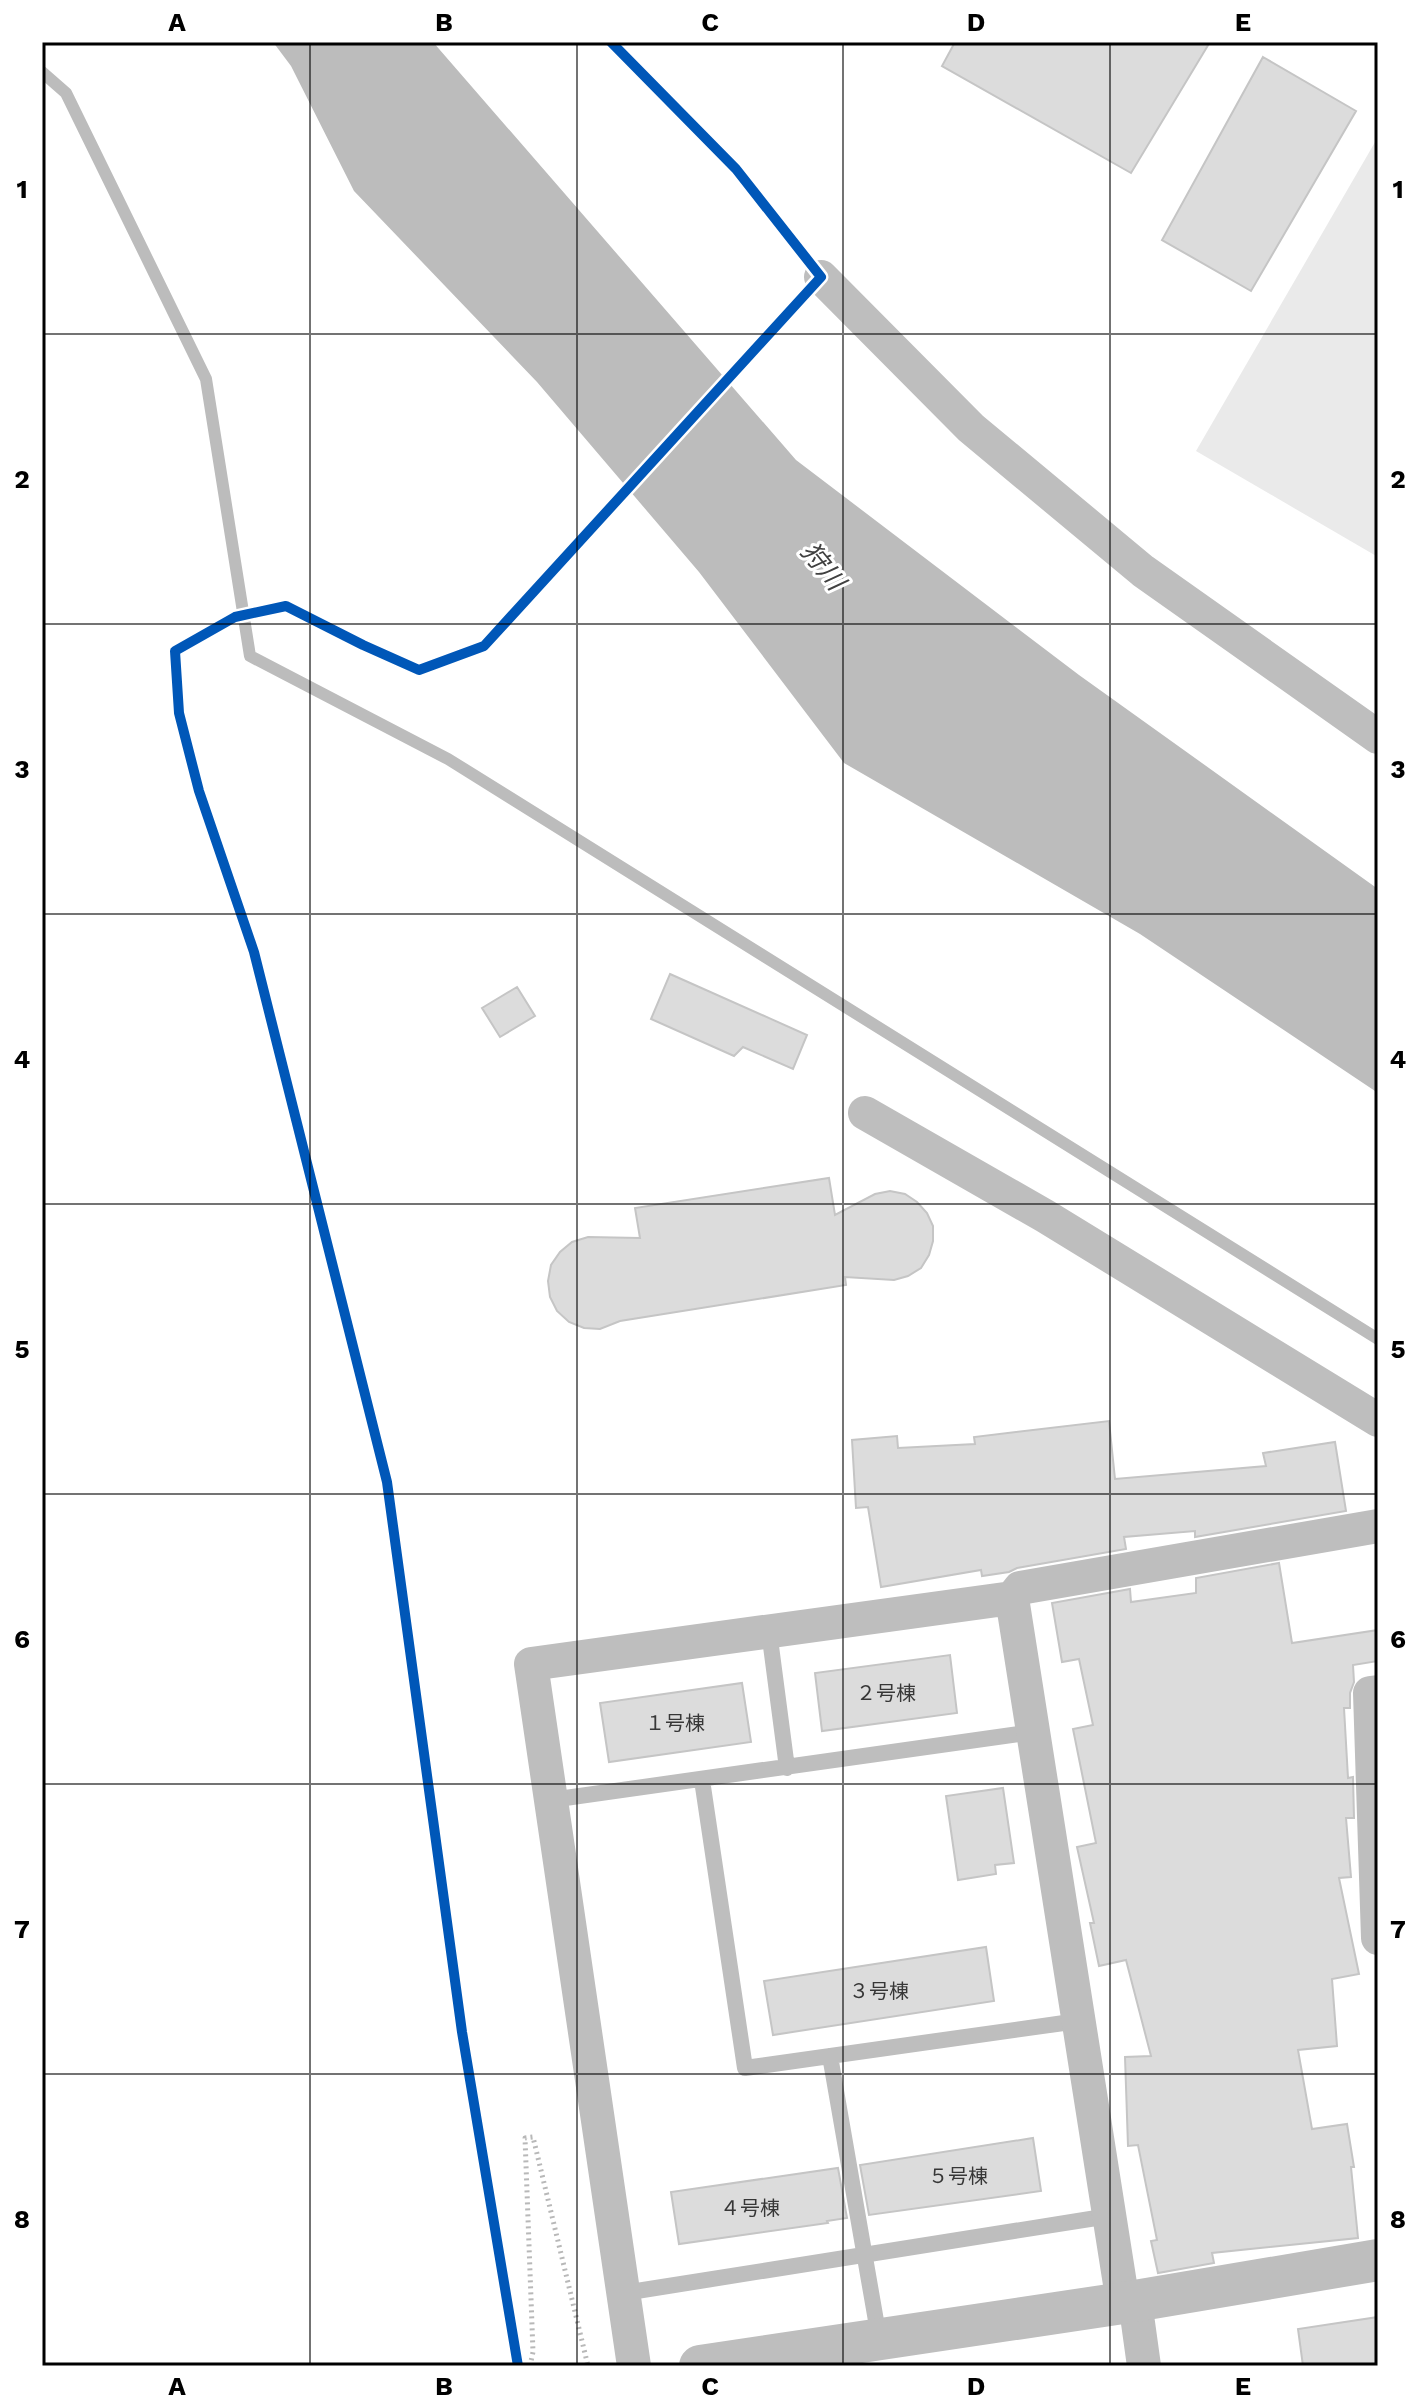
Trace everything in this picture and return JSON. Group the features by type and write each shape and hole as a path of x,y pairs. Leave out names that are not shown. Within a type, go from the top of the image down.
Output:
{"street":[{"path":"821,277 971,428 1143,571 1378,737"},
{"path":"865,1113 1045,1216 1378,1420"},
{"path":"634,2366 531,1664 1012,1598 1020,1588 1378,1526"},
{"path":"1012,1598 1109,2216 1144,2366"},
{"path":"1378,1692 1370,1693 1378,1938"},
{"path":"700,2366 1129,2302 1378,2260"}],"lane":[{"path":"769,1631 787,1768"},
{"path":"551,1800 1033,1732"},
{"path":"702,1780 745,2068 1078,2021"},
{"path":"830,2056 879,2339"},
{"path":"624,2293 1109,2216"}],"path":[{"path":"530,2366 533,2352 525,2138 533,2137 588,2366"}],"shaded area":[{"path":"1378,137 1378,557 1196,451"}],"water":[{"name":"狩川","path":"273,42 433,42 796,460 1079,675 1378,889 1378,1093 1140,934 844,763 699,572 537,382 354,191 291,66"}],"building":[{"path":"955,42 1210,42 1131,173 942,66"},
{"path":"1263,57 1356,111 1251,291 1162,240"},
{"path":"670,974 807,1035 793,1069 743,1047 734,1056 651,1019"},
{"path":"517,987 535,1016 500,1037 482,1008"},
{"path":"829,1178 835,1215 875,1194 890,1191 905,1194 917,1202 933,1226 929,1255 921,1268 894,1280 845,1277 846,1285 620,1321 600,1329 584,1328 569,1322 557,1311 550,1297 548,1281 551,1265 572,1242 588,1237 640,1238 635,1208"},
{"path":"1109,1421 1115,1479 1266,1466 1263,1453 1335,1442 1346,1511 1195,1537 1195,1531 1124,1537 1126,1549 1009,1572 982,1576 981,1570 881,1587 868,1507 856,1508 852,1440 897,1436 898,1448 975,1444 974,1437"},
{"path":"1279,1563 1292,1643 1378,1630 1378,1661 1353,1665 1350,1708 1344,1708 1348,1778 1353,1777 1354,1818 1346,1818 1351,1877 1339,1878 1359,1974 1332,1979 1337,2046 1298,2050 1312,2129 1347,2124 1354,2167 1351,2167 1358,2238 1212,2253 1214,2263 1158,2273 1151,2241 1157,2240 1138,2145 1128,2146 1125,2057 1151,2056 1126,1960 1099,1966 1090,1923 1094,1923 1077,1847 1096,1843 1073,1729 1093,1725 1079,1659 1062,1662 1052,1603 1130,1589 1131,1602 1196,1593 1196,1578"},
{"path":"950,1655 957,1713 822,1731 815,1673"},
{"path":"742,1683 751,1742 609,1762 600,1703"},
{"path":"1003,1788 1014,1863 995,1865 996,1874 958,1880 946,1796"},
{"path":"986,1947 994,2001 773,2035 764,1981"},
{"path":"1033,2138 1041,2191 869,2215 860,2165"},
{"path":"838,2168 847,2218 679,2244 671,2192"},
{"path":"1378,2317 1378,2366 1303,2366 1298,2329"}],"waterway":[{"path":"42,72 66,93 206,379 250,656 448,759 1378,1339"}],"cycle path":[{"path":"518,2366 462,2032 387,1482 254,952 199,791 179,713 175,651 235,617 286,606 419,670 484,646 821,277 736,169 611,42"}]}
